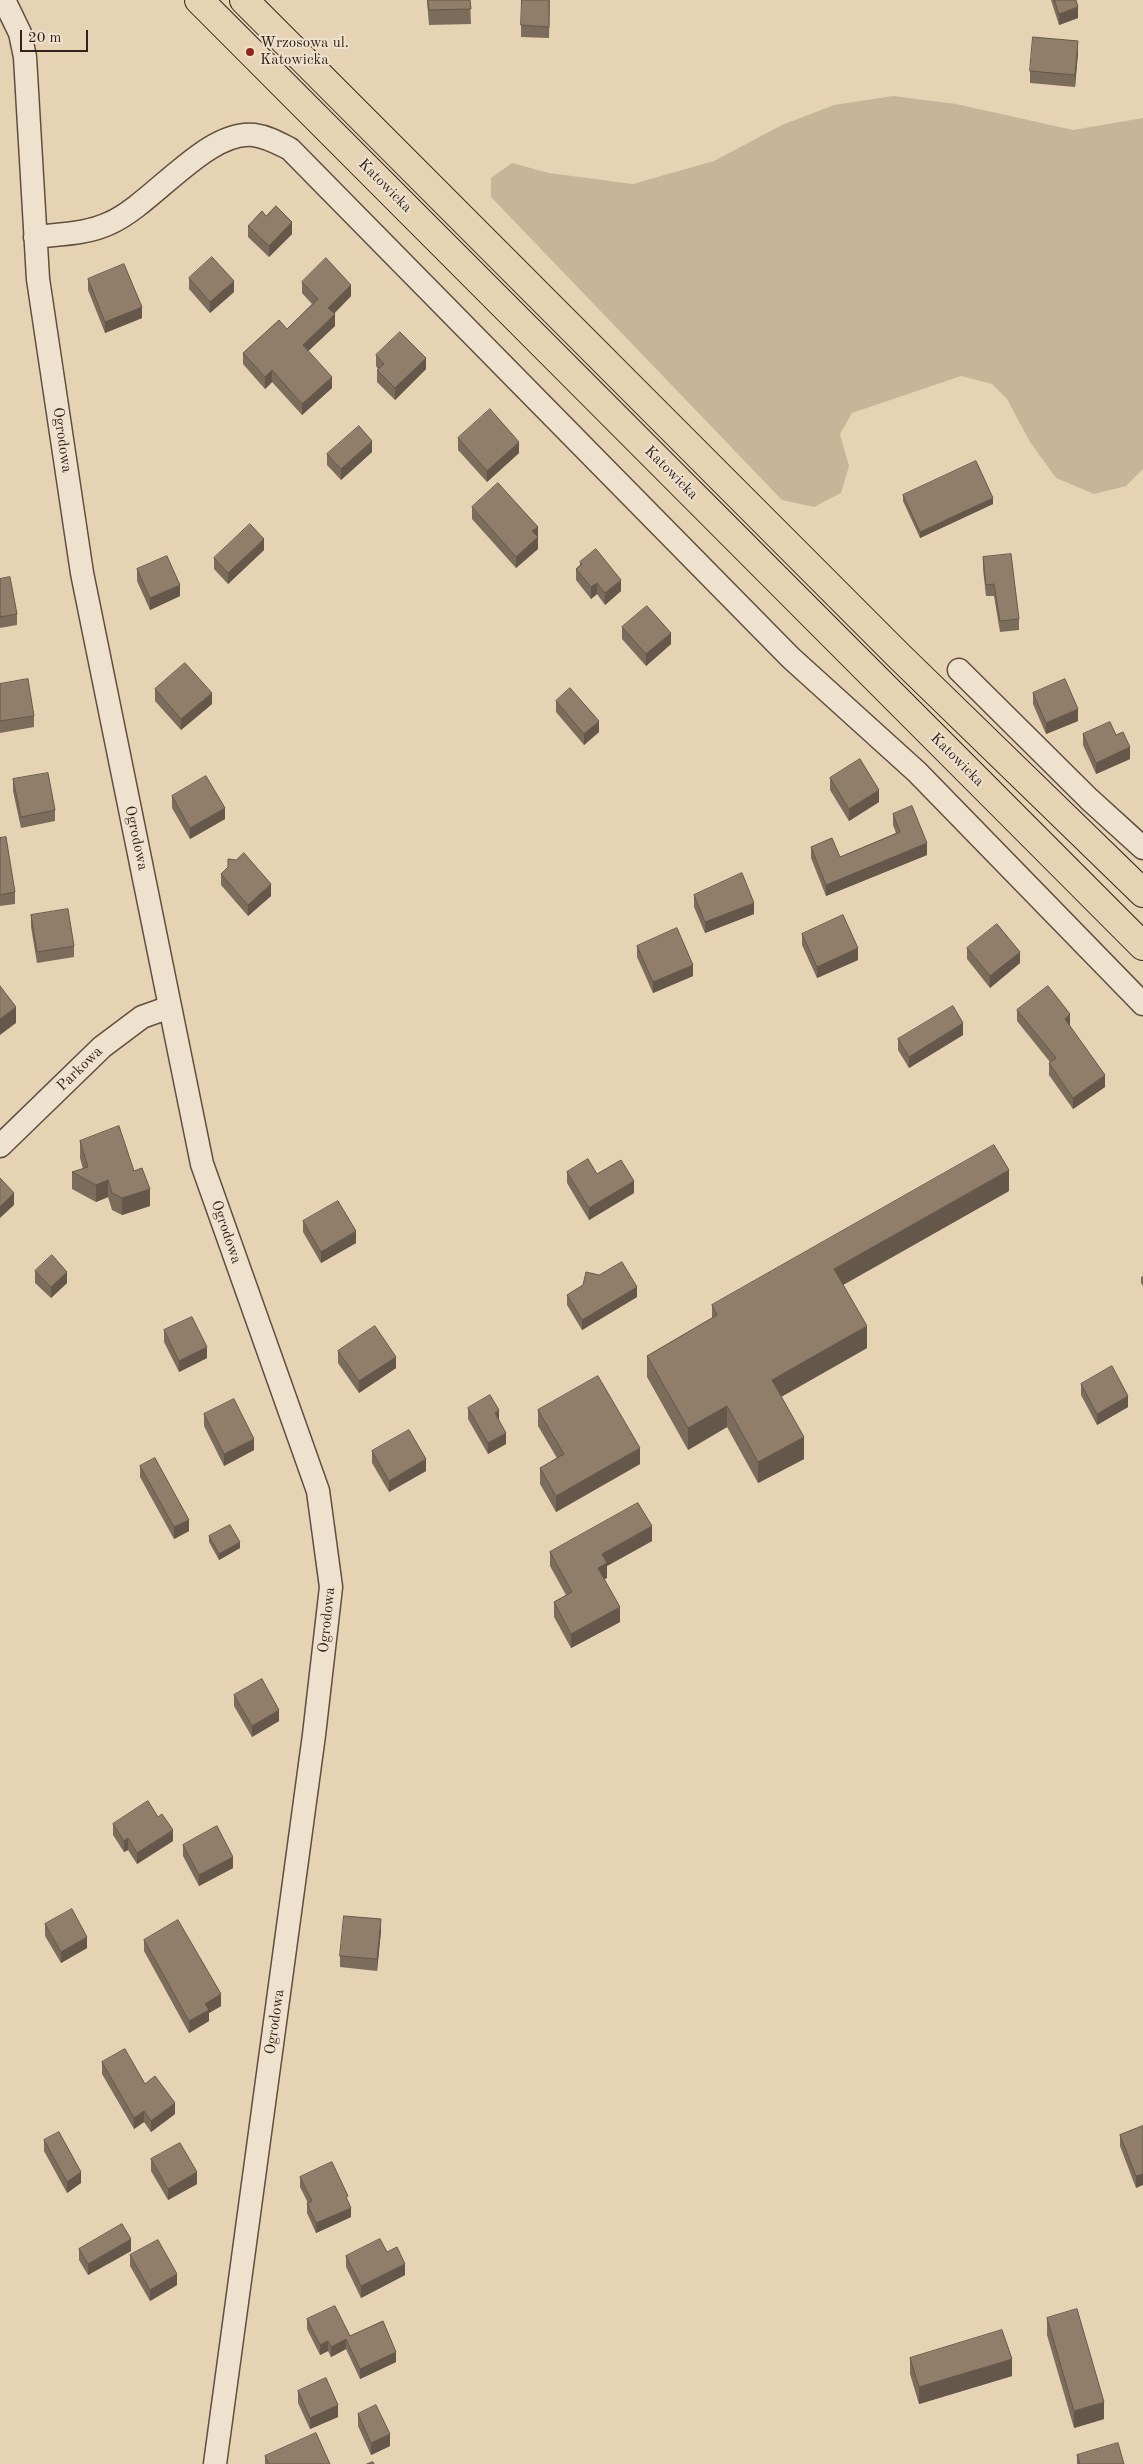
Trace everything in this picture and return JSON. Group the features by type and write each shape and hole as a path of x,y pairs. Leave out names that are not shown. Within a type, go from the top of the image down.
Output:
{"main road":[{"name":"Katowicka","path":"199,0 1143,946"},
{"path":"244,0 900,656 1143,893"}],"street":[{"name":"Ogrodowa","path":"4,0 20,33 25,57 38,279 82,573 202,1164 318,1491 331,1587 314,1735 215,2464"},
{"path":"36,237 83,232 110,223 134,209 207,149 229,140 252,135 271,139 290,149 791,658 917,772 1143,1004"},
{"path":"959,670 1089,799 1143,848"},
{"name":"Parkowa","path":"0,1146 102,1047 142,1017 170,1007"}],"shaded area":[{"path":"893,96 956,104 1073,130 1143,118 1143,469 1126,486 1094,494 1056,478 1030,442 1007,399 992,384 961,376 852,413 840,434 849,466 841,493 814,507 782,500 491,197 491,178 512,163 549,173 633,184 714,161 782,125 834,105"}],"building":[{"path":"428,0 470,0 471,9 429,10"},
{"path":"522,0 549,0 549,27 521,25"},
{"path":"1055,0 1076,0 1078,7 1059,14"},
{"path":"1033,37 1078,41 1075,75 1030,71"},
{"path":"276,206 292,222 269,246 248,226 262,211 266,216"},
{"path":"212,257 234,281 210,302 189,278"},
{"path":"326,258 351,285 328,308 335,314 303,345 332,377 302,404 272,370 265,377 243,353 279,320 287,329 318,299 302,282"},
{"path":"124,264 142,307 105,322 88,279"},
{"path":"400,332 426,358 395,388 377,370 384,364 376,355"},
{"path":"490,409 519,442 487,471 458,438"},
{"path":"359,426 372,441 341,469 327,454"},
{"path":"976,461 993,498 920,532 903,495"},
{"path":"498,483 538,527 532,531 538,537 516,557 472,507"},
{"path":"250,524 264,539 228,573 214,558"},
{"path":"596,549 621,580 605,593 597,583 591,587 576,569 582,564 580,562"},
{"path":"1011,554 1019,619 1000,621 994,584 986,585 983,557"},
{"path":"167,556 180,585 150,598 137,569"},
{"path":"10,577 17,614 0,617 0,579"},
{"path":"647,606 671,633 646,654 622,627"},
{"path":"185,663 212,693 181,719 155,689"},
{"path":"28,679 34,716 0,721 0,684"},
{"path":"1065,679 1078,709 1046,723 1033,693"},
{"path":"570,688 599,721 584,734 556,701"},
{"path":"1110,722 1116,735 1123,732 1130,747 1096,763 1083,734"},
{"path":"860,759 879,790 849,809 830,778"},
{"path":"48,773 55,810 21,817 13,779"},
{"path":"206,776 225,808 190,828 172,796"},
{"path":"912,806 927,843 826,885 811,847 832,838 840,857 900,832 893,814"},
{"path":"6,837 15,892 0,895 0,838"},
{"path":"244,853 271,884 248,905 221,874 228,867 228,859 236,860"},
{"path":"742,873 754,903 705,922 694,895"},
{"path":"68,909 74,946 37,952 31,915"},
{"path":"843,915 858,948 817,967 802,934"},
{"path":"997,924 1020,952 990,976 967,948"},
{"path":"677,928 693,965 653,982 637,946"},
{"path":"0,986 16,1007 0,1019"},
{"path":"1048,986 1070,1014 1065,1019 1105,1075 1073,1098 1049,1063 1056,1058 1017,1010"},
{"path":"953,1006 963,1023 909,1057 898,1039"},
{"path":"119,1126 134,1171 142,1168 150,1189 122,1198 112,1193 108,1180 96,1185 72,1172 88,1167 80,1141"},
{"path":"994,1145 1009,1170 834,1269 867,1326 772,1380 804,1437 758,1462 727,1406 688,1428 647,1356 717,1315 712,1305"},
{"path":"588,1159 597,1174 621,1160 634,1181 589,1208 567,1172"},
{"path":"0,1178 14,1193 0,1207"},
{"path":"338,1201 356,1231 321,1252 303,1221"},
{"path":"52,1255 67,1272 51,1287 35,1271"},
{"path":"622,1262 637,1287 582,1320 567,1295 583,1285 586,1272 599,1275"},
{"path":"192,1317 207,1347 179,1361 164,1330"},
{"path":"375,1326 396,1357 359,1381 338,1351"},
{"path":"1112,1366 1128,1396 1097,1414 1081,1384"},
{"path":"598,1376 640,1448 556,1496 540,1468 564,1454 538,1410"},
{"path":"490,1395 499,1410 495,1413 506,1433 488,1443 468,1408"},
{"path":"234,1399 254,1439 224,1454 204,1414"},
{"path":"409,1430 426,1459 389,1481 372,1451"},
{"path":"155,1458 189,1520 174,1527 140,1466"},
{"path":"638,1503 652,1526 602,1554 607,1563 598,1568 620,1607 571,1634 554,1602 572,1592 550,1552"},
{"path":"230,1525 240,1542 219,1554 209,1536"},
{"path":"262,1679 279,1710 252,1726 234,1695"},
{"path":"148,1801 158,1817 162,1814 173,1830 137,1853 128,1838 124,1841 113,1824"},
{"path":"217,1826 233,1857 199,1875 183,1845"},
{"path":"72,1909 87,1937 61,1952 45,1924"},
{"path":"344,1916 381,1919 377,1959 340,1956"},
{"path":"178,1920 221,1994 205,2004 209,2010 189,2021 144,1940"},
{"path":"125,2049 145,2084 155,2076 175,2103 151,2121 144,2111 134,2118 102,2062"},
{"path":"1143,2126 1143,2174 1136,2176 1120,2135"},
{"path":"59,2132 81,2172 67,2182 44,2140"},
{"path":"180,2143 197,2172 168,2189 151,2159"},
{"path":"332,2162 348,2196 346,2197 351,2208 316,2223 307,2203 312,2201 300,2177"},
{"path":"122,2224 131,2239 88,2264 79,2249"},
{"path":"380,2239 387,2252 397,2247 405,2264 361,2286 346,2256"},
{"path":"158,2240 177,2274 150,2290 130,2255"},
{"path":"335,2306 350,2336 383,2321 396,2352 360,2369 346,2339 331,2347 328,2341 320,2345 307,2319"},
{"path":"1077,2309 1104,2402 1074,2411 1047,2318"},
{"path":"1002,2330 1012,2359 919,2387 910,2358"},
{"path":"326,2378 338,2405 310,2418 298,2391"},
{"path":"376,2405 390,2434 371,2443 358,2414"},
{"path":"316,2433 330,2464 269,2464 265,2456"},
{"path":"1118,2443 1124,2464 1080,2464 1077,2455"}],"place":[{"name":"Wrzosowa ul. Katowicka","path":"250,52"}]}
